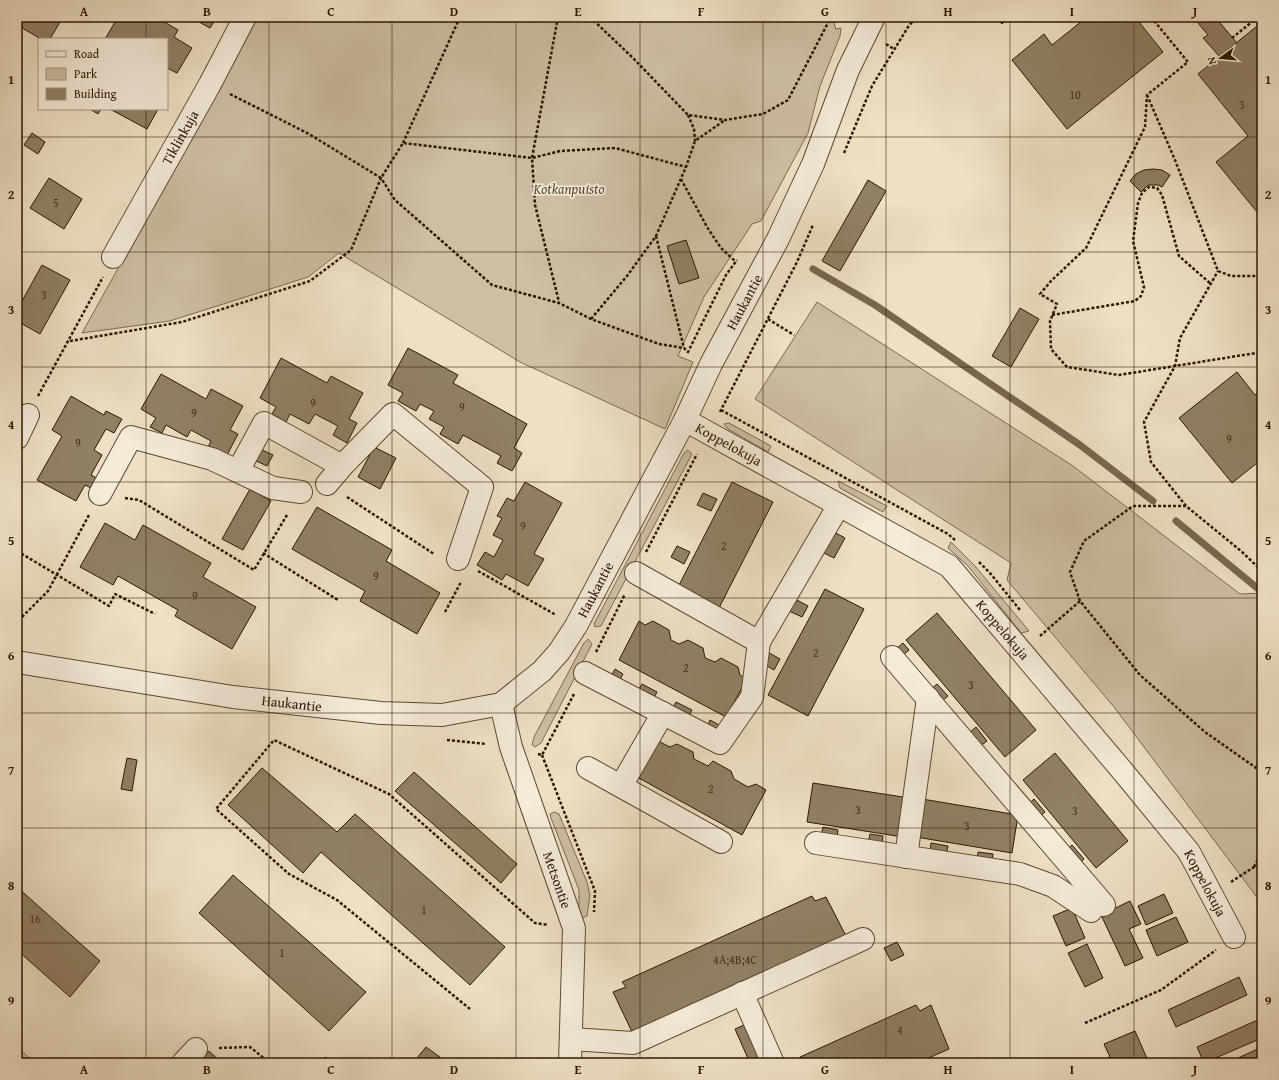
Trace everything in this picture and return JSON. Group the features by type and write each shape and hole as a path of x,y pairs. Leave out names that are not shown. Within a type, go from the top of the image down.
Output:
{"street":[{"name":"Tiklinkuja","path":"114,257 210,84 245,17"},
{"name":"Haukantie","path":"17,662 233,696 382,713 442,715 501,704 542,671 559,652 576,626 685,420 711,364 778,239 813,164 848,70 874,17"},
{"path":"326,484 393,414 482,487 464,563"},
{"name":"Koppelokuja","path":"685,420 949,566 1189,852 1234,937"},
{"path":"238,471 264,423 342,466"},
{"path":"100,494 130,437 212,458 274,488 302,492"},
{"path":"585,673 720,743 752,697 759,642 839,505"},
{"path":"636,573 759,642"},
{"path":"816,843 1020,874 1053,886 1098,908 928,698 892,657"},
{"path":"906,857 928,698"},
{"name":"Metsontie","path":"501,704 511,748 574,928 570,1063"},
{"path":"621,786 663,713"},
{"path":"588,768 721,842"},
{"path":"571,1039 633,1042 864,939"},
{"path":"742,994 773,1063"}],"path":[{"path":"70,340 182,322 310,281 351,250 381,178 403,143 460,17"},
{"path":"558,17 532,158 535,205 560,303"},
{"path":"590,17 633,58 688,115 694,129 695,141 686,167 656,236 627,276 591,319"},
{"path":"688,115 725,120 763,114 788,100 832,17"},
{"path":"855,128 872,86 908,27 916,17"},
{"path":"1151,17 1188,62 1147,95 1145,128 1086,248 1051,281 1040,294 1057,304 1050,321 1051,349 1067,367 1119,375 1262,352"},
{"path":"1232,38 1258,17"},
{"path":"210,84 309,134 381,178 395,200 492,285 560,303 591,319 659,344 684,348 688,352 726,275 740,256"},
{"path":"1147,95 1175,160 1218,271 1231,276 1262,276"},
{"path":"695,141 725,120"},
{"path":"403,143 532,158 560,151 615,148 686,167"},
{"path":"680,179 707,227 721,248 736,262"},
{"path":"1052,315 1136,300 1141,296 1144,287 1133,241 1138,203 1142,193 1149,187 1157,188 1162,195 1179,256 1211,284"},
{"path":"656,236 684,348"},
{"path":"21,426 70,340 114,257"},
{"path":"1218,271 1180,338 1175,366 1144,422 1151,462 1186,506 1241,551 1262,571"},
{"path":"768,319 794,335"},
{"path":"441,739 511,748 542,755 708,432"},
{"path":"326,484 442,559 464,563 602,640"},
{"path":"17,617 22,617 48,591 100,494 139,500 254,570 263,553 302,492"},
{"path":"1186,506 1133,506 1084,541 1070,572 1080,601 1140,675 1204,732 1262,772"},
{"path":"17,551 109,606 116,594 155,614"},
{"path":"263,553 338,600"},
{"path":"445,612 464,563"},
{"path":"1040,636 1080,601"},
{"path":"470,1009 337,900 289,874 216,809 274,740 389,794 535,923 574,928"},
{"path":"1254,867 1262,850"},
{"path":"1231,882 1254,867 1262,865"},
{"path":"1085,1023 1161,990 1234,937"},
{"path":"190,1056 250,1047 270,1063"}],"green space":[{"name":"Kotkanpuisto","path":"258,17 832,17 836,29 841,28 840,36 820,86 808,133 761,221 752,224 704,297 678,356 693,362 665,429 520,362 339,253 308,277 170,321 82,333"},
{"path":"817,302 1073,466 1240,594 1262,593 1262,904 1114,707 1007,580 1011,563 755,399"},
{"path":"729,423 771,446 768,452 728,429 724,424"},
{"path":"688,450 692,454 601,626 595,627 594,624 684,453"},
{"path":"838,481 887,506 883,512 840,488"},
{"path":"951,542 975,566 1029,631 1021,633 968,566 948,548"},
{"path":"588,639 592,644 541,743 535,747 532,745 534,737 584,643"},
{"path":"555,812 559,814 587,882 590,895 587,916 582,918 579,913 579,890 551,818 550,814"},
{"path":"17,1047 35,1063 17,1063"}],"building":[{"path":"17,17 63,17 51,38 39,38 17,25"},
{"path":"118,17 156,17 178,30 174,37 192,48 177,73 168,68 168,38 106,38"},
{"path":"190,17 217,17 210,28"},
{"path":"996,17 1010,17 1002,24"},
{"path":"1087,17 1135,17 1163,52 1067,129 1012,60 1044,34 1052,45"},
{"path":"1193,17 1215,17 1237,43 1220,57 1203,38 1208,35"},
{"path":"1262,22 1262,218 1216,162 1248,136 1198,74"},
{"path":"92,110 100,110 98,114"},
{"path":"112,110 157,110 147,129"},
{"path":"32,133 45,142 38,154 24,145"},
{"path":"1144,170 1162,170 1170,175 1162,187 1158,185 1148,185 1141,192 1130,181 1136,174"},
{"path":"49,178 82,199 64,229 30,208"},
{"path":"868,180 886,191 840,271 822,261"},
{"path":"686,240 699,278 679,284 667,246"},
{"path":"42,265 70,280 40,334 17,321 17,310"},
{"path":"1020,308 1039,319 1011,367 992,356"},
{"path":"408,348 458,375 453,383 527,424 514,448 522,453 512,471 497,463 501,456 463,435 458,444 440,434 444,427 429,419 434,411 420,404 416,411 398,401 403,393 388,385"},
{"path":"281,358 327,383 331,376 363,393 349,419 357,423 347,443 333,435 338,426 315,414 309,424 290,414 286,422 272,414 276,407 260,398"},
{"path":"1237,372 1255,395 1262,389 1262,459 1232,483 1179,418"},
{"path":"161,374 206,399 211,389 243,406 230,430 238,434 225,459 207,449 211,441 191,430 187,437 166,425 162,433 150,427 156,418 141,409"},
{"path":"71,396 104,415 106,411 122,419 114,433 106,429 94,450 102,455 91,475 99,479 93,489 85,485 76,501 37,480 62,436 52,430"},
{"path":"374,447 396,458 380,489 358,477"},
{"path":"258,448 273,455 267,466 252,459"},
{"path":"525,482 562,503 534,554 544,559 528,586 506,574 502,580 477,565 485,552 494,557 503,540 493,535 502,518 497,516 507,498 514,501"},
{"path":"732,482 773,502 718,610 677,589"},
{"path":"250,489 271,501 243,550 222,539"},
{"path":"703,493 717,499 711,511 697,505"},
{"path":"317,507 392,550 386,561 440,593 417,634 360,601 365,591 292,549"},
{"path":"105,523 135,540 143,525 211,563 203,577 256,607 232,649 175,616 178,610 118,576 113,585 80,567"},
{"path":"832,531 845,538 834,558 820,551"},
{"path":"677,546 690,552 684,564 671,557"},
{"path":"825,589 864,609 808,716 768,695"},
{"path":"795,599 808,606 802,617 789,611"},
{"path":"937,613 1036,730 1005,757 906,640"},
{"path":"639,621 645,625 653,621 669,630 671,640 679,644 688,640 703,648 705,658 715,662 721,658 738,667 740,675 747,679 726,717 619,660"},
{"path":"903,643 909,650 902,656 896,649"},
{"path":"766,651 780,659 774,670 760,662"},
{"path":"615,669 623,674 617,685 609,680"},
{"path":"642,684 657,692 651,703 636,694"},
{"path":"937,684 948,696 942,701 931,689"},
{"path":"676,702 692,710 686,721 670,713"},
{"path":"710,720 719,725 714,735 706,730"},
{"path":"976,727 987,741 979,747 968,734"},
{"path":"658,741 670,747 677,744 693,752 694,759 708,766 713,761 731,771 734,779 748,787 756,784 766,790 742,835 637,777"},
{"path":"1055,753 1128,841 1096,868 1023,780"},
{"path":"127,758 137,760 132,791 121,789"},
{"path":"262,768 337,832 355,814 505,947 470,985 321,852 303,873 228,805"},
{"path":"414,772 517,864 501,883 395,791"},
{"path":"813,783 909,798 903,837 807,822"},
{"path":"922,799 1018,815 1012,853 916,837"},
{"path":"1034,799 1045,812 1037,819 1026,806"},
{"path":"823,827 838,830 837,838 821,836"},
{"path":"870,834 883,836 882,845 868,843"},
{"path":"931,843 948,846 946,855 930,853"},
{"path":"1072,845 1084,859 1077,865 1065,851"},
{"path":"978,852 993,854 992,862 977,860"},
{"path":"233,875 366,992 329,1031 199,913"},
{"path":"17,887 100,961 70,997 17,950"},
{"path":"1164,894 1173,913 1146,925 1138,906"},
{"path":"812,896 815,901 826,897 847,938 633,1034 613,992 626,987 622,982"},
{"path":"1130,901 1141,924 1129,929 1143,958 1125,966 1101,915"},
{"path":"1072,908 1085,938 1066,946 1053,916"},
{"path":"1176,917 1188,942 1157,956 1146,930"},
{"path":"897,942 904,955 891,961 884,948"},
{"path":"1087,944 1103,978 1085,987 1068,953"},
{"path":"1239,977 1247,995 1176,1027 1168,1010"},
{"path":"916,1005 920,1011 931,1005 949,1049 917,1063 802,1063 800,1057"},
{"path":"1262,1018 1262,1038 1204,1063 1197,1047"},
{"path":"751,1022 769,1063 750,1063 735,1029"},
{"path":"1135,1031 1149,1063 1101,1063 1100,1061 1110,1057 1104,1044"},
{"path":"426,1047 440,1057 435,1063 424,1063 417,1058"},
{"path":"1262,1047 1262,1063 1227,1063"},
{"path":"209,1051 222,1063 198,1063"},
{"path":"325,1057 333,1063 321,1063"}],"waterway":[{"path":"813,269 875,305 1080,445 1153,501"},
{"path":"1176,521 1262,592"}]}
